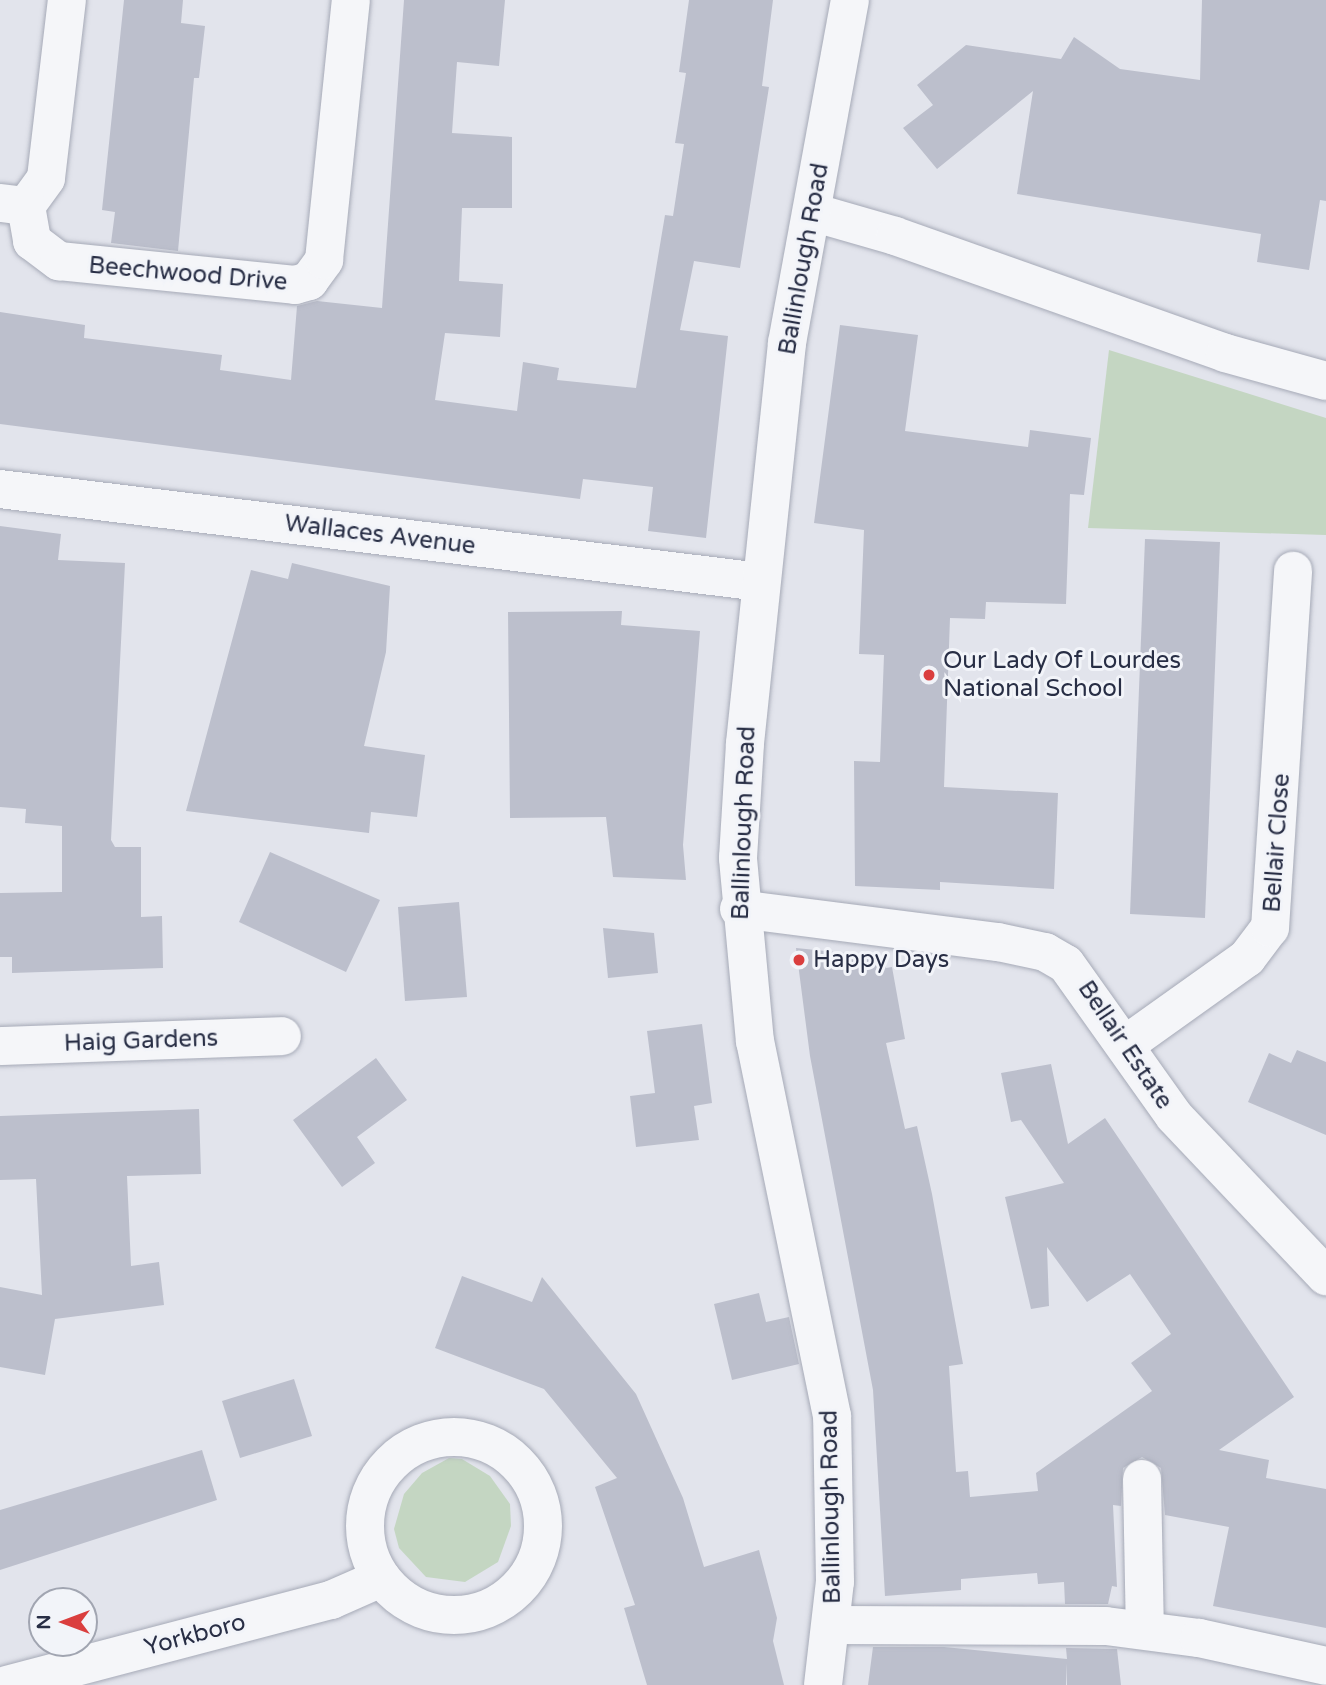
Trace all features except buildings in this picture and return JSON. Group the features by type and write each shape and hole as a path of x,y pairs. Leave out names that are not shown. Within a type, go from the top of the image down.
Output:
{"street":[{"name":"Beechwood Drive","path":"67,0 46,178 13,205 32,241 59,261 295,285 309,281 324,260 351,0"},
{"name":"Ballinlough Road","path":"823,1685 832,1625 832,1416 768,1115 740,909 739,834 761,582 787,343 850,0"},
{"path":"812,212 895,236 1225,353 1326,381"},
{"name":"Wallaces Avenue","path":"0,489 761,582"},
{"name":"Bellair Close","path":"1125,1045 1247,958 1270,928 1293,571"},
{"name":"Bellair Estate","path":"740,909 869,923 1045,952 1079,977 1174,1116 1326,1276"},
{"name":"Haig Gardens","path":"0,1046 282,1036"},
{"path":"437,1438 474,1440 517,1463 535,1487 543,1516 542,1545 530,1573 512,1595 486,1610 441,1614 402,1599 381,1578 368,1551 365,1522 371,1493 386,1468 409,1449 437,1438"},
{"path":"1142,1479 1145,1630"},
{"name":"Yorkboro","path":"7,1685 331,1600 381,1578"},
{"path":"832,1625 1068,1624 1145,1630 1325,1664"}],"green space":[{"path":"1109,350 1326,418 1326,535 1088,528"},
{"path":"449,1458 462,1459 490,1476 510,1504 511,1526 498,1562 465,1582 426,1577 399,1548 394,1529 404,1494 422,1473"}],"place":[{"name":"Our Lady Of Lourdes National School","path":"929,675"},
{"name":"Happy Days","path":"799,960"}]}
